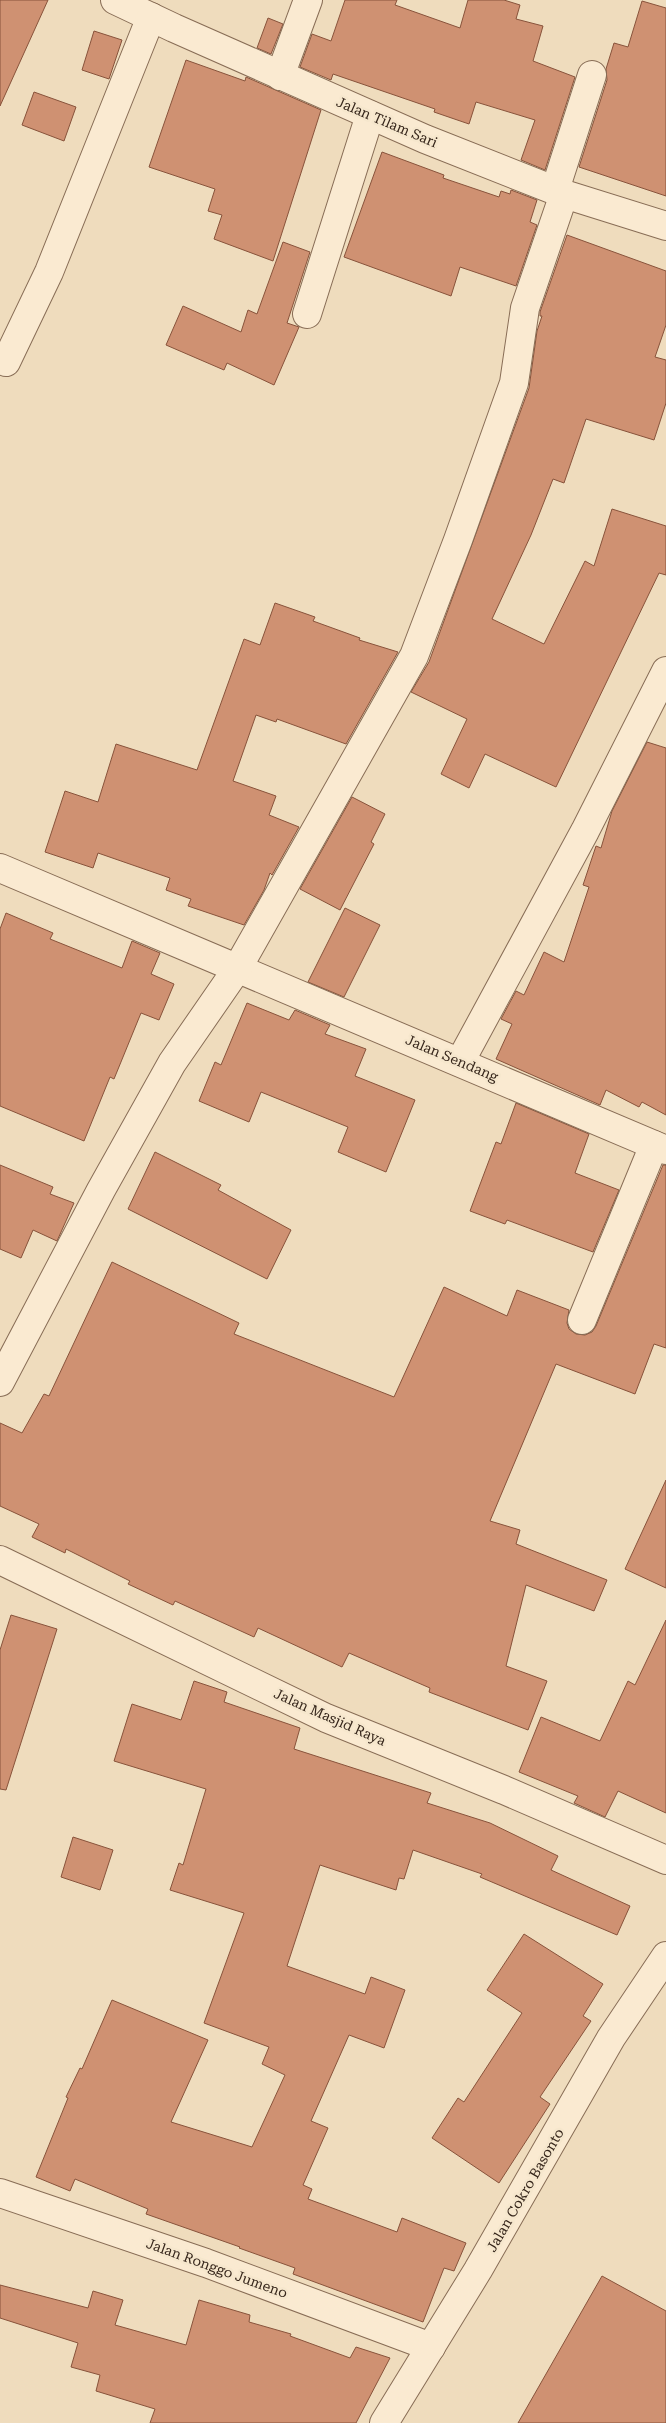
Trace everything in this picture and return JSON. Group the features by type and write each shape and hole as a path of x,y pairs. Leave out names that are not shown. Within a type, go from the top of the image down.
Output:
{"street":[{"name":"Jalan Tilam Sari","path":"115,0 280,76 425,139 559,192 666,226"},
{"path":"280,76 308,0"},
{"path":"6,362 50,272 150,17"},
{"path":"0,1382 101,1190 172,1063 237,969 414,656 514,383 525,308 592,75"},
{"path":"307,314 370,115"},
{"path":"460,1062 585,831 666,671"},
{"name":"Jalan Sendang","path":"0,868 660,1147"},
{"path":"582,1320 660,1147"},
{"name":"Jalan Masjid Raya","path":"0,1560 326,1718 504,1790 666,1860"},
{"name":"Jalan Cokro Basonto","path":"384,2423 547,2152 611,2038 666,1956"},
{"name":"Jalan Ronggo Jumeno","path":"0,2193 206,2263 431,2347"}],"building":[{"path":"0,0 48,0 0,106"},
{"path":"345,0 397,0 395,5 460,28 468,0 504,0 520,5 516,19 543,26 533,61 575,77 545,170 521,160 535,120 476,102 469,124 434,112 435,109 333,74 331,80 300,67 312,34 331,41"},
{"path":"642,1 666,8 666,196 579,167 607,80 606,69 614,43 628,47"},
{"path":"268,18 283,24 271,54 257,48"},
{"path":"94,31 122,40 109,79 82,70"},
{"path":"186,60 245,81 246,77 321,110 273,261 214,239 222,215 208,211 215,189 149,167"},
{"path":"34,92 76,107 64,141 22,125"},
{"path":"382,152 444,175 443,178 499,197 501,191 510,194 511,190 537,200 530,222 537,225 516,286 460,267 451,296 344,257"},
{"path":"567,235 666,271 666,325 655,357 666,360 666,403 654,440 586,419 564,483 553,479 531,535 492,619 544,644 585,561 594,566 612,509 666,526 666,575 659,573 556,787 485,754 469,788 441,774 467,719 411,692 429,662 529,388 537,331 542,316 540,316 540,312"},
{"path":"283,242 310,252 287,323 299,327 274,385 227,363 224,370 166,345 183,306 241,332 248,310 257,314"},
{"path":"275,603 315,617 313,621 360,638 359,640 398,652 346,744 277,719 276,722 256,715 233,781 276,796 269,815 299,827 272,875 270,873 264,890 244,925 188,906 191,899 166,890 170,878 98,853 93,868 45,852 65,791 98,802 116,744 197,770 244,639 260,645"},
{"path":"647,742 666,748 666,1115 642,1102 639,1107 606,1090 600,1105 496,1059 512,1024 501,1019 516,991 524,995 544,952 564,962 589,887 583,885 596,846 601,848 612,811"},
{"path":"352,797 385,814 371,842 374,844 340,910 300,889"},
{"path":"345,908 380,925 344,997 308,982"},
{"path":"6,913 53,933 50,939 122,968 132,941 160,953 151,974 174,984 159,1020 141,1013 114,1079 110,1077 84,1141 0,1106 0,929"},
{"path":"247,1003 289,1020 295,1010 330,1025 325,1034 366,1049 355,1076 415,1100 386,1172 338,1152 348,1127 261,1092 249,1122 199,1101 215,1062 221,1065"},
{"path":"516,1103 589,1134 575,1173 619,1190 593,1252 507,1220 505,1224 470,1211 496,1142 501,1144"},
{"path":"155,1152 221,1185 218,1190 291,1230 267,1279 128,1209"},
{"path":"0,1165 53,1187 50,1194 74,1203 57,1241 33,1230 21,1258 0,1249"},
{"path":"663,1165 666,1165 666,1348 654,1344 635,1394 556,1364 490,1521 520,1530 516,1544 607,1580 594,1611 526,1585 506,1666 547,1681 528,1730 429,1692 430,1688 349,1653 342,1667 258,1628 254,1637 175,1601 173,1605 128,1584 130,1581 66,1549 65,1553 32,1537 39,1524 0,1506 0,1423 22,1433 44,1394 49,1396 112,1262 239,1323 234,1334 394,1397 444,1287 507,1316 517,1290 569,1310 567,1323 569,1329 576,1334 585,1335 592,1332"},
{"path":"666,1480 666,1588 625,1569"},
{"path":"11,1615 57,1629 6,1790 0,1789 0,1650"},
{"path":"666,1620 666,1813 618,1791 605,1817 574,1803 578,1796 519,1772 541,1717 600,1741 628,1681 635,1685"},
{"path":"194,1681 227,1692 224,1702 300,1728 294,1749 431,1793 427,1803 490,1823 558,1856 551,1870 630,1906 617,1935 480,1877 482,1874 413,1850 404,1879 399,1878 396,1890 320,1865 287,1966 365,1994 371,1977 405,1990 384,2048 349,2035 311,2121 328,2128 303,2185 312,2189 308,2199 397,2232 402,2218 466,2243 454,2271 444,2268 423,2322 293,2274 295,2268 146,2214 148,2209 75,2179 70,2191 36,2177 68,2098 66,2097 80,2068 82,2069 112,2000 208,2040 171,2122 252,2147 285,2075 262,2064 269,2047 204,2023 244,1913 170,1890 179,1863 183,1865 206,1789 114,1761 132,1704 181,1720"},
{"path":"73,1837 113,1850 100,1890 61,1877"},
{"path":"524,1934 603,1984 583,2016 591,2021 540,2097 550,2104 499,2183 432,2138 458,2098 464,2102 522,2013 487,1990"},
{"path":"602,2276 666,2311 666,2423 518,2423"},
{"path":"0,2285 88,2308 93,2291 123,2300 115,2325 186,2345 199,2300 250,2315 249,2322 291,2334 290,2336 350,2358 356,2347 390,2358 356,2423 150,2423 155,2409 96,2391 100,2375 71,2367 78,2343 0,2318"}]}
